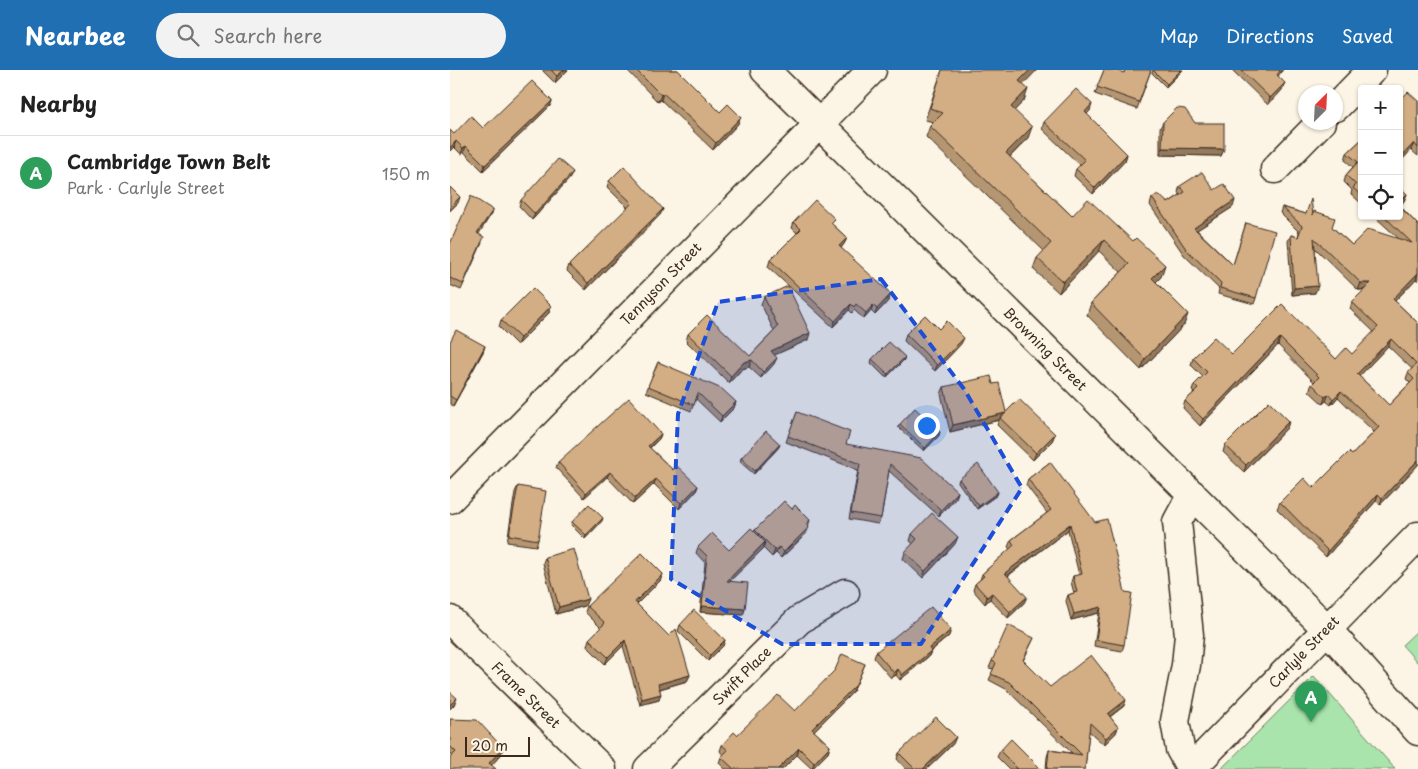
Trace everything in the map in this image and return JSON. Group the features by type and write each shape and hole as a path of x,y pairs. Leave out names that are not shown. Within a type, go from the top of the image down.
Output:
{"street":[{"name":"Browning Street","path":"765,70 1326,628 1418,730"},
{"name":"Tennyson Street","path":"450,499 872,70"},
{"path":"1343,100 1372,70"},
{"path":"1275,169 1312,130"},
{"path":"1191,769 1180,749 1175,721 1186,665 1189,635 1177,522 1192,494"},
{"name":"Carlyle Street","path":"1191,769 1326,628 1418,536"},
{"name":"Swift Place","path":"648,769 799,620 844,593"},
{"name":"Frame Street","path":"450,620 602,769"}],"highlighted area":[{"path":"881,279 964,389 1022,488 921,644 782,644 671,579 678,414 718,302"}],"green space":[{"path":"1418,630 1418,663 1402,645"},
{"path":"1314,676 1395,769 1221,769"}],"building":[{"path":"551,70 564,70 557,76"},
{"path":"636,70 678,70 720,112 728,104 741,117 716,143 663,93 661,95"},
{"path":"942,70 1030,70 1019,81 1028,89 1011,107 1032,127 1006,153 1072,216 1088,199 1133,241 1136,238 1165,265 1152,278 1188,314 1145,359 1091,303 1129,264 1104,240 1063,282 1037,258 1051,243 930,126 943,113 930,108"},
{"path":"1104,70 1117,70 1124,73 1125,70 1151,70 1139,102 1097,87"},
{"path":"1153,70 1181,70 1167,84"},
{"path":"1241,70 1279,70 1277,75 1285,83 1270,98"},
{"path":"532,81 552,101 485,165 466,146 463,148 456,141 450,148 450,130 454,134 471,116 483,128"},
{"path":"1076,89 1092,104 1085,112 1127,154 1095,188 1076,169 1085,160 1044,122"},
{"path":"1408,92 1418,101 1418,148 1414,143 1403,155 1403,130 1403,97"},
{"path":"1177,108 1185,109 1195,123 1224,123 1224,149 1162,148 1163,122"},
{"path":"1358,143 1358,162 1347,153"},
{"path":"558,159 573,172 535,214 521,200"},
{"path":"1358,162 1358,192 1353,188 1356,185 1346,175"},
{"path":"624,166 663,209 588,283 569,265 632,203 609,181"},
{"path":"1202,172 1214,190 1224,184 1235,200 1194,228 1233,265 1246,223 1275,231 1256,298 1220,288 1221,283 1186,249 1152,198 1158,194 1168,203 1185,192 1180,186"},
{"path":"450,187 460,197 450,207"},
{"path":"471,196 493,210 477,233 484,237 463,284 450,278 450,244"},
{"path":"1311,199 1313,215 1314,211 1335,218 1332,227 1352,245 1368,229 1412,243 1388,220 1403,220 1403,210 1418,225 1418,273 1393,299 1418,323 1418,460 1382,498 1378,494 1328,551 1280,502 1304,478 1313,488 1349,452 1352,455 1379,427 1341,391 1333,399 1329,394 1325,397 1312,384 1319,377 1280,338 1203,419 1185,401 1198,389 1194,385 1207,372 1193,358 1214,337 1232,354 1282,304 1336,359 1346,348 1352,354 1378,327 1352,302 1371,283 1361,283 1314,238 1318,286 1294,288 1291,235 1298,237 1302,226 1282,207 1306,214","holes":["1391,339 1416,364 1408,373 1414,379 1389,405 1357,374"]},
{"path":"815,200 835,219 831,223 847,238 839,246 891,294 877,309 873,305 866,313 856,304 854,307 851,304 835,321 770,260 801,229 794,222"},
{"path":"788,286 810,333 771,351 777,358 763,372 752,360 744,362 731,376 688,334 707,315 750,356 778,327 764,297"},
{"path":"533,288 551,306 520,338 501,320"},
{"path":"925,315 939,329 947,321 964,338 937,365 906,334"},
{"path":"456,330 485,346 456,400 450,396 450,342"},
{"path":"889,342 905,357 888,374 872,359"},
{"path":"658,362 722,389 736,402 722,416 698,393 694,405 648,386"},
{"path":"991,376 993,384 999,383 1006,412 1019,399 1055,434 1036,453 1000,418 1006,413 953,425 944,387"},
{"path":"629,398 661,434 648,446 673,470 677,466 698,486 681,503 656,479 635,498 610,472 586,493 558,462"},
{"path":"1269,401 1289,421 1246,465 1225,445"},
{"path":"915,408 940,432 925,448 900,424"},
{"path":"797,412 850,432 846,444 921,458 958,492 941,510 890,464 881,518 851,513 860,464 788,436"},
{"path":"766,431 780,444 755,471 741,458"},
{"path":"1050,462 1095,522 1107,519 1125,592 1132,593 1124,645 1096,640 1101,607 1074,614 1068,595 1077,592 1073,576 1082,574 1070,524 1005,573 1027,597 1010,612 992,593 987,597 975,584 984,576 982,574 1014,545 1011,540 1051,510 1028,479"},
{"path":"978,464 998,492 979,506 959,479"},
{"path":"518,486 546,491 538,540 509,535"},
{"path":"784,501 792,509 795,505 810,520 806,524 809,527 784,552 779,547 775,550 755,530"},
{"path":"589,504 603,518 586,535 572,522"},
{"path":"932,513 958,537 925,571 905,552 917,539 912,534"},
{"path":"751,528 765,542 727,581 748,583 745,609 702,606 707,556 698,547 712,533 729,550"},
{"path":"574,549 588,599 559,607 545,557"},
{"path":"642,553 663,574 635,602 669,636 676,629 690,675 658,684 661,694 642,699 625,640 608,657 589,639 605,623 587,606"},
{"path":"931,607 951,630 929,648 931,651 902,675 898,669 894,673 876,652"},
{"path":"694,610 725,640 710,655 680,625"},
{"path":"1008,625 1034,638 1023,660 1050,687 1091,655 1126,700 1108,714 1118,727 1106,738 1090,723 1085,769 1047,769 1049,750 1082,755 1009,682 991,674 996,663 992,661"},
{"path":"842,654 865,664 856,685 812,729 830,746 814,763 799,748 778,769 734,769 721,757 728,750 722,745 734,732 737,735 778,695 795,711 835,670"},
{"path":"450,692 457,698 450,705"},
{"path":"936,717 956,737 923,769 915,769 899,753"},
{"path":"450,719 477,720 503,748 489,763 496,769 450,769 450,758 456,752 450,746"},
{"path":"1011,739 1041,769 1015,769 1017,768 1000,751"}],"place":[{"name":"Cambridge Town Belt","path":"1311,722"}]}
